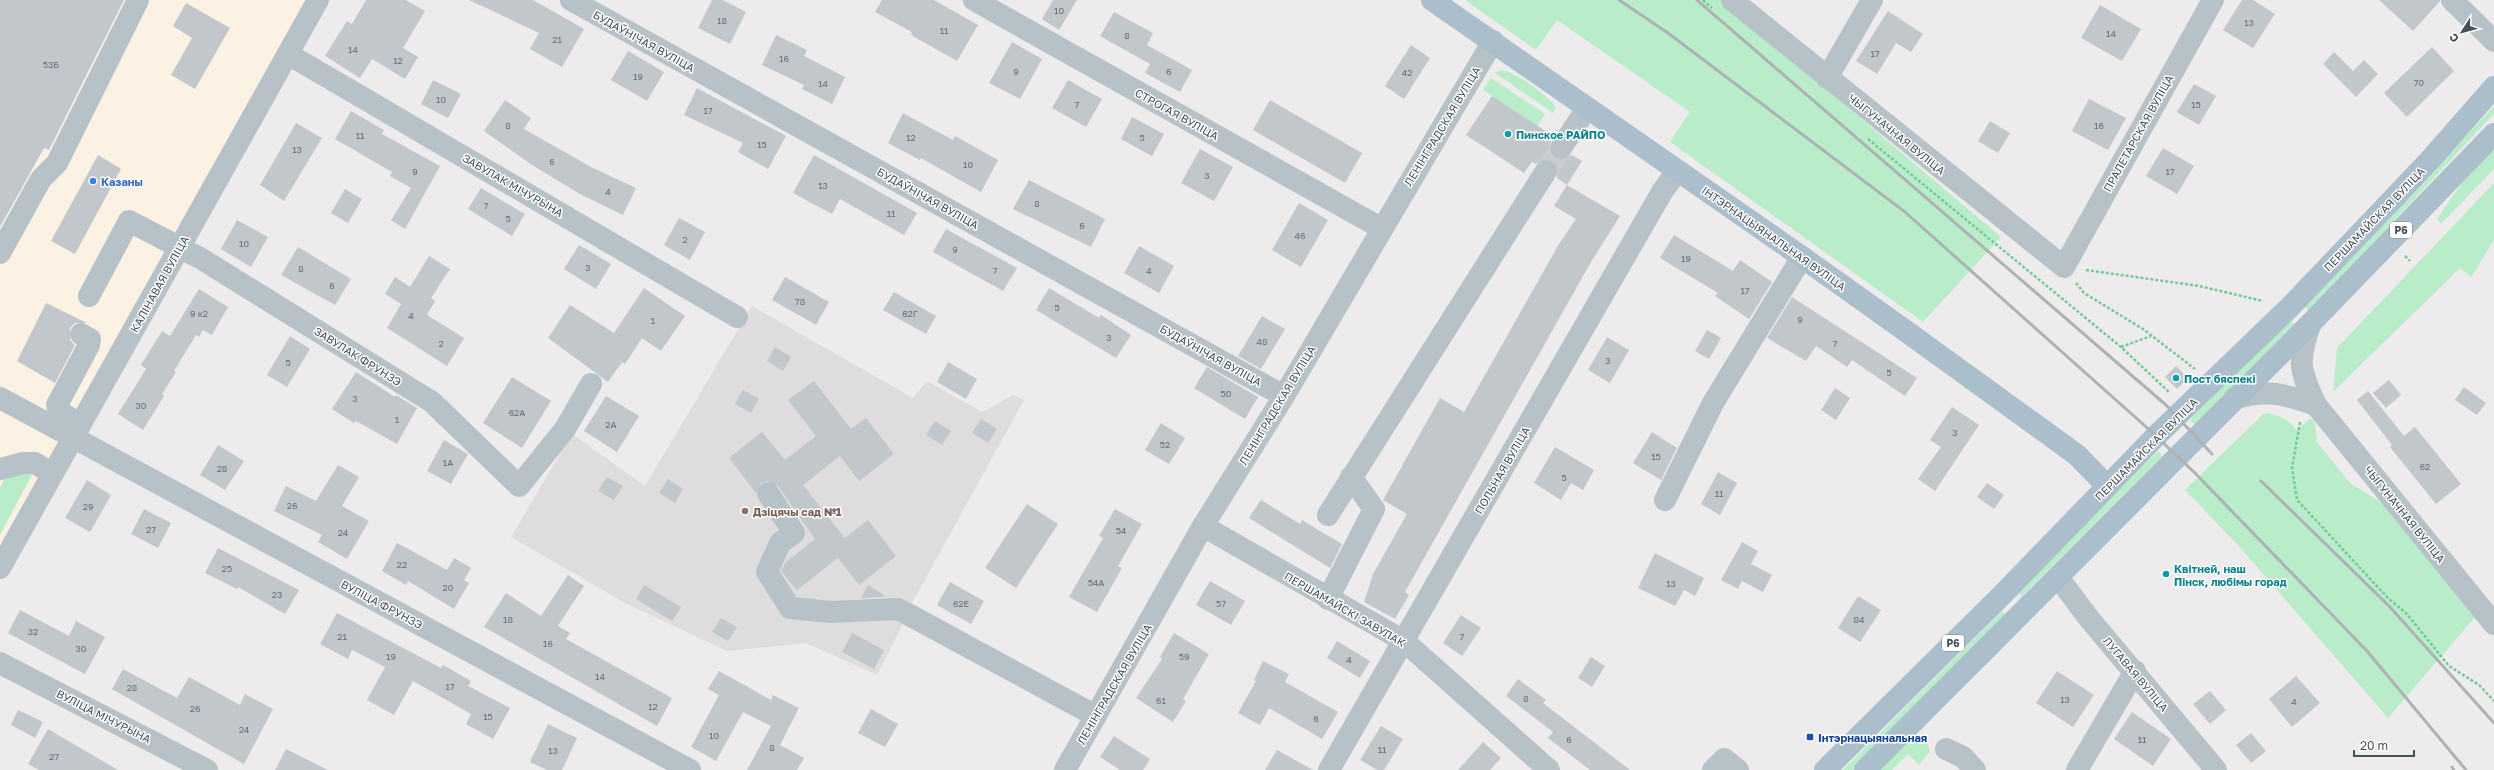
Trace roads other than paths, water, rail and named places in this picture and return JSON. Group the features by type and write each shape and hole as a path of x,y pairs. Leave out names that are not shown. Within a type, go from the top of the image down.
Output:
{"main road":[{"name":"ІНТЭРНАЦЫЯНАЛЬНАЯ ВУЛІЦА","path":"1432,0 1802,257 2077,455 2107,486"},
{"name":"ПЕРШАМАЙСКАЯ ВУЛІЦА","path":"1825,770 2107,486 2292,305 2429,161 2494,87"},
{"name":"Р6","path":"1865,770 2311,323 2494,134"}],"street":[{"path":"0,253 41,179 57,163 138,0"},
{"name":"КАЛІНАВАЯ ВУЛІЦА","path":"3,554 77,431 318,0"},
{"name":"БУДАЎНІЧАЯ ВУЛІЦА","path":"571,0 1284,396"},
{"name":"СТРОГАЯ ВУЛІЦА","path":"974,0 1381,228"},
{"path":"1827,78 1872,0"},
{"name":"ПРАЛЕТАРСКАЯ ВУЛІЦА","path":"2064,267 2213,0"},
{"path":"2452,0 2494,41"},
{"name":"ЧЫГУНАЧНАЯ ВУЛІЦА","path":"1724,5 1827,78 2064,267"},
{"name":"ЛЕНІНГРАДСКАЯ ВУЛІЦА","path":"1065,770 1203,526 1284,396 1381,228 1493,42"},
{"name":"ЗАВУЛАК МІЧУРЫНА","path":"288,54 737,317"},
{"path":"1561,148 1587,108"},
{"path":"1328,515 1546,171"},
{"name":"ПОЛЬНАЯ ВУЛІЦА","path":"1330,770 1662,192 1677,171"},
{"name":"ЗАВУЛАК ФРУНЗЭ","path":"89,296 129,221 179,247 432,402 519,486 566,430 591,384"},
{"path":"1665,500 1713,403 1802,257"},
{"name":"ЧЫГУНАЧНАЯ ВУЛІЦА","path":"2311,323 2301,349 2300,362 2308,387 2308,411 2494,624"},
{"path":"77,431 59,412 57,405 66,377 90,345 90,339 81,334"},
{"path":"2235,398 2266,392 2289,396 2308,411"},
{"path":"0,398 77,431"},
{"name":"ВУЛІЦА ФРУНЗЭ","path":"77,431 690,770"},
{"path":"0,469 23,463 35,463 52,474"},
{"path":"1328,599 1374,509 1351,477"},
{"path":"768,493 794,533 780,543 767,572 790,608 831,612 898,609 1096,716"},
{"name":"ПЕРШАМАЙСКІ ЗАВУЛАК","path":"1203,526 1328,599 1404,641 1549,770"},
{"name":"ЛУГАВАЯ ВУЛІЦА","path":"2058,577 2216,770"},
{"name":"ВУЛІЦА МІЧУРЫНА","path":"0,663 207,770"},
{"path":"2077,770 2135,672"},
{"path":"1946,749 1963,757 1975,770"},
{"path":"1713,770 1724,759 1738,770"}],"tunnel":[{"path":"1546,171 1561,148"}],"railway":[{"path":"1619,0 1668,33 1905,212 2144,425 2193,471 2367,651 2466,770"},
{"path":"1697,0 2166,405 2212,454"},
{"path":"2261,481 2389,606 2494,723"}],"place":[{"name":"Пинское РАЙПО","path":"1508,134"},
{"name":"Казаны","path":"93,181"},
{"name":"Пост бяспекі","path":"2176,378"},
{"name":"Дзіцячы сад №1","path":"745,511"},
{"name":"Квітней, наш Пінск, любімы горад","path":"2166,574"},
{"name":"Інтэрнацыянальная","path":"1810,737"}]}
